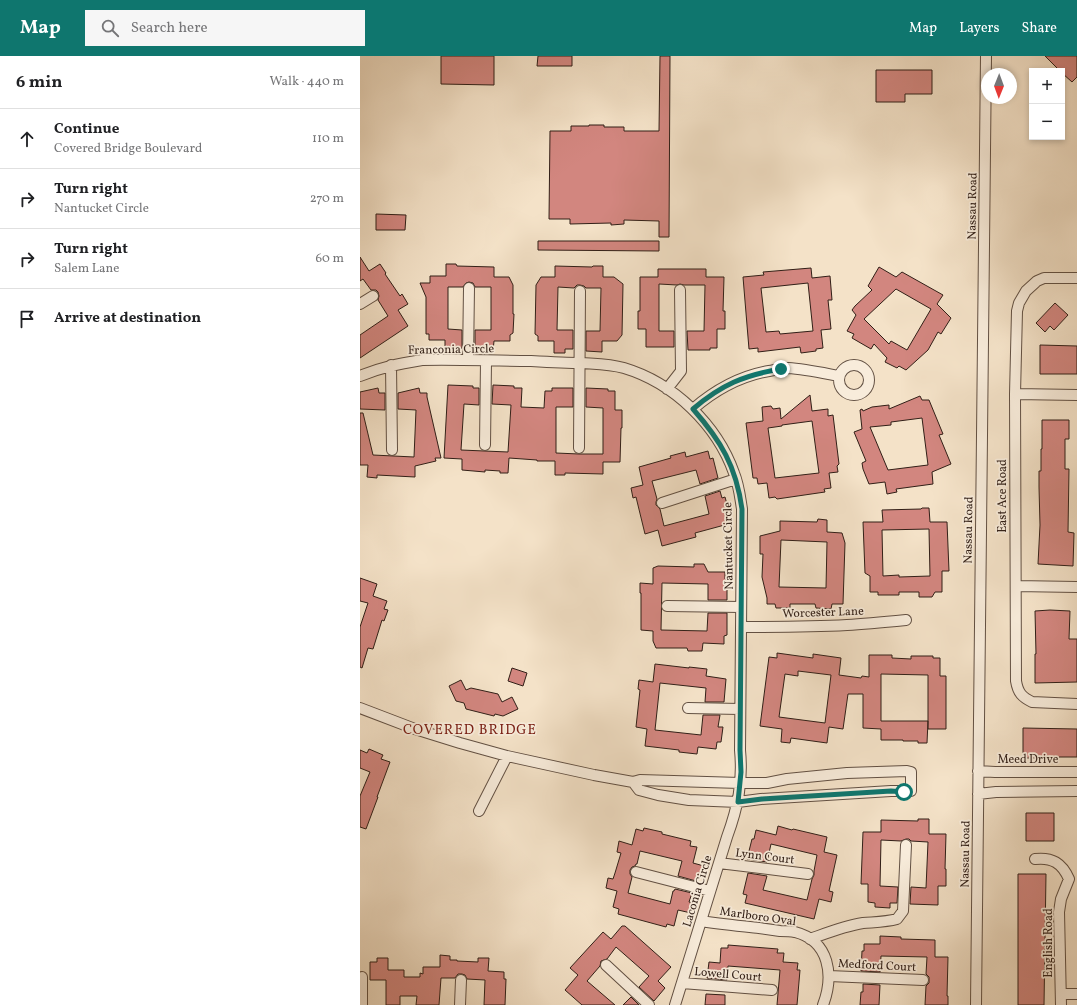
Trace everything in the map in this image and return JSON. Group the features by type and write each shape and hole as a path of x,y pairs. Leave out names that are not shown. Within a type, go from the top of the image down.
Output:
{"street":[{"name":"Nassau Road","path":"976,1005 986,56"},
{"name":"East Ace Road","path":"1077,278 1044,278 1031,285 1022,297 1017,311 1015,394 1017,688 1026,699 1032,702 1077,704"},
{"path":"468,288 468,360"},
{"path":"667,389 681,371 680,290"},
{"path":"579,448 580,292"},
{"path":"360,304 373,296"},
{"name":"Franconia Circle","path":"360,376 391,365 422,360 545,362"},
{"path":"485,445 486,361"},
{"name":"Nantucket Circle","path":"545,362 606,364 635,372 652,380 667,389 693,409 708,426 728,458 740,491 742,509 740,783"},
{"path":"391,365 392,450"},
{"path":"693,409 721,388 760,372 788,368 840,376"},
{"path":"1015,394 1077,395"},
{"path":"662,503 736,479"},
{"path":"1016,586 1077,586"},
{"path":"667,606 741,607"},
{"name":"Worcester Lane","path":"741,627 846,625 906,620"},
{"path":"360,708 423,731 506,756 633,782 640,780 767,783 786,779 847,773 911,772 911,791 762,799 738,802 689,800 658,795 639,790 633,782"},
{"path":"688,708 740,709"},
{"path":"479,810 506,756"},
{"name":"Meed Drive","path":"978,771 1077,772"},
{"name":"Laconia Circle","path":"675,1005 734,816 738,802 740,783"},
{"path":"978,794 996,792 1077,791"},
{"path":"810,939 840,928 864,923 887,922 897,919 903,911 906,845"},
{"name":"English Road","path":"1035,859 1043,858 1056,862 1073,879 1061,898 1059,912 1061,1005"},
{"name":"Lynn Court","path":"719,863 808,874"},
{"path":"636,872 710,891"},
{"name":"Marlboro Oval","path":"701,921 788,931 803,935 810,939 821,950 827,964 829,976 823,1005"},
{"path":"606,965 649,1005"},
{"name":"Medford Court","path":"829,976 923,980"},
{"path":"362,977 362,1005"},
{"path":"460,1005 461,980"},
{"name":"Lowell Court","path":"682,983 772,990"},
{"path":"1061,994 1077,994"}],"building":[{"path":"441,56 494,56 494,85 441,84"},
{"path":"538,56 572,56 572,66 537,66"},
{"path":"660,56 670,56 669,237 659,237 659,221 624,220 624,224 611,225 611,223 570,224 570,219 549,219 550,131 571,131 571,126 604,125 604,127 624,127 624,131 659,131"},
{"path":"1045,56 1077,56 1077,77 1072,82 1065,76 1065,68 1057,68"},
{"path":"876,70 932,70 932,94 905,94 905,102 876,102"},
{"path":"376,214 406,215 405,230 376,230"},
{"path":"538,241 659,241 659,251 538,250"},
{"path":"360,257 369,271 380,264 400,296 402,294 408,304 398,310 408,326 360,358 360,335 388,316 378,300 378,292 376,290 371,290 363,279 360,281"},
{"path":"446,264 456,264 457,266 494,267 494,277 509,277 513,285 514,314 513,333 510,335 510,341 494,341 493,351 475,351 475,330 491,330 491,287 475,287 473,283 469,282 463,287 448,287 448,329 462,330 462,348 445,353 445,340 429,340 429,334 426,334 426,297 420,283 430,283 430,276 446,276"},
{"path":"555,266 603,266 603,277 614,277 623,284 622,335 617,341 602,341 602,352 586,351 586,331 600,331 601,288 586,288 580,285 577,285 574,288 558,287 557,330 573,330 573,349 565,349 565,353 554,353 554,341 538,341 538,336 535,334 536,285 541,277 555,277"},
{"path":"879,267 896,277 902,272 943,295 937,304 951,318 941,334 938,332 928,350 906,370 899,366 897,368 885,362 887,358 874,344 871,349 852,338 854,334 847,331 856,315 852,310 872,290 868,286","holes":["896,289 931,309 907,350 891,341 889,344 864,319"]},
{"path":"811,268 812,278 830,276 832,300 828,300 831,329 821,330 823,348 816,349 816,351 801,353 800,347 758,352 758,348 749,349 743,277 764,275 763,272","holes":["808,283 813,331 780,334 779,331 766,332 761,288"]},
{"path":"658,269 706,269 706,277 724,277 723,311 725,311 725,329 717,329 717,348 710,348 710,350 688,350 687,331 704,331 705,285 680,284 659,284 659,331 674,331 674,347 646,347 646,329 638,329 638,311 640,311 640,277 658,277"},
{"path":"1055,303 1068,315 1054,330 1050,326 1045,332 1036,323"},
{"path":"1040,345 1077,346 1077,374 1040,374"},
{"path":"448,385 473,386 473,388 479,388 479,405 464,404 461,450 508,452 511,405 492,404 493,385 522,388 521,407 544,408 545,391 552,391 552,388 573,388 573,407 556,407 556,453 603,454 603,408 586,407 586,388 608,389 608,391 615,391 615,410 622,410 620,462 603,462 603,474 565,473 565,475 555,475 555,461 509,458 508,473 485,470 485,472 462,470 462,459 444,458"},
{"path":"378,388 379,393 385,393 385,410 360,409 360,392"},
{"path":"419,388 420,393 427,393 441,458 435,458 436,461 415,466 415,477 377,475 377,478 367,477 368,465 360,465 360,413 363,413 373,455 414,457 416,410 398,409 398,393"},
{"path":"810,395 812,411 828,409 828,416 833,415 839,464 837,466 838,472 829,473 831,488 824,489 825,492 777,499 775,497 769,498 767,483 758,484 757,478 753,478 746,423 763,421 762,407 771,406 773,409 780,408 781,419","holes":["812,421 819,473 775,478 768,428"]},
{"path":"920,396 922,400 929,400 943,434 939,435 951,464 932,472 933,484 896,489 897,492 887,494 885,482 869,484 862,463 866,461 854,432 862,429 860,410 862,409 863,411 872,407 889,405 889,409","holes":["922,418 928,465 888,470 870,427 891,425 891,422"]},
{"path":"1042,420 1069,420 1069,439 1065,439 1065,469 1069,469 1068,532 1074,533 1073,566 1038,564 1040,525 1039,471 1041,471"},
{"path":"708,451 710,459 713,458 718,478 700,484 696,470 652,481 657,499 656,505 660,509 664,526 709,514 705,496 720,491 722,498 725,497 732,523 695,533 696,537 662,546 658,530 645,534 636,497 633,498 631,488 643,485 639,467 671,458 670,456 685,452 686,457"},
{"path":"929,508 930,522 947,522 949,571 942,571 942,592 935,592 932,597 919,597 919,592 899,592 899,595 878,595 878,592 870,592 870,576 865,573 863,522 883,522 882,510","holes":["929,529 930,576 883,576 882,530"]},
{"path":"818,519 827,520 827,532 842,533 845,543 843,604 832,604 831,609 816,608 815,604 790,604 790,608 776,608 775,604 767,604 762,577 763,554 760,554 760,536 780,531 780,521 817,522","holes":["781,540 827,542 826,588 779,587"]},
{"path":"694,564 704,564 708,572 725,572 725,579 727,579 727,600 708,600 708,584 662,583 661,630 707,631 708,613 727,613 727,635 724,636 724,644 703,643 702,651 688,651 687,648 656,648 653,641 653,631 641,630 640,583 653,584 653,568 658,566 694,567"},
{"path":"360,578 377,584 373,596 387,601 384,609 388,610 384,621 382,620 373,649 368,648 362,668 360,667 360,627 368,603 360,601"},
{"path":"1035,611 1070,611 1069,639 1077,639 1077,682 1035,683"},
{"path":"777,653 813,658 813,654 841,658 839,675 861,678 862,676 869,677 869,655 892,655 892,658 911,659 911,656 933,656 933,658 940,658 940,676 946,676 946,729 928,729 928,721 927,743 903,740 881,740 881,729 863,728 863,694 848,694 843,729 829,727 827,743 791,738 790,743 781,742 782,729 760,726 769,657 777,658","holes":["798,671 831,675 825,723 779,717 785,674 798,676","881,674 928,675 928,721 881,721"]},
{"path":"655,664 707,669 706,676 726,679 724,702 705,702 706,688 660,683 655,730 701,735 703,715 720,715 718,727 723,727 721,742 717,742 716,749 698,747 697,754 679,752 679,750 645,746 647,729 636,727 640,690 638,689 639,680 653,682"},
{"path":"512,668 527,673 523,686 508,681"},
{"path":"461,680 466,690 471,688 498,694 502,702 512,697 518,709 503,716 495,714 494,716 466,709 464,703 456,701 449,686"},
{"path":"1023,728 1077,729 1077,757 1023,758"},
{"path":"369,749 383,755 381,759 390,762 366,829 360,827 360,796 370,772 360,768 360,750 367,753"},
{"path":"1026,813 1054,813 1054,841 1026,841"},
{"path":"918,819 929,819 929,834 946,834 946,886 938,886 938,905 910,904 911,887 926,888 928,842 911,841 906,839 901,841 881,840 880,886 898,887 897,903 890,903 890,908 875,907 875,903 868,902 868,884 861,884 863,832 881,832 881,820 918,821"},
{"path":"778,826 827,837 824,852 837,855 829,891 833,892 831,902 819,899 814,919 745,903 747,895 743,894 748,873 767,876 763,890 807,900 814,875 817,855 771,844 767,862 747,859 756,830 776,835"},
{"path":"644,828 691,841 690,846 697,847 693,863 704,866 702,876 697,875 696,881 678,876 682,861 640,851 637,864 630,870 632,877 628,893 670,904 673,891 675,889 692,893 689,902 693,903 691,913 678,910 674,926 667,924 666,927 618,914 619,909 613,907 617,891 606,888 608,878 613,879 621,853 617,852 619,841 632,845 636,829 643,831"},
{"path":"1018,874 1046,874 1044,1005 1018,1005"},
{"path":"622,926 625,926 671,967 658,981 665,988 654,1001 639,987 649,976 616,947 607,959 601,961 600,966 587,981 615,1005 582,1005 565,990 578,975 570,968 603,932 611,939"},
{"path":"880,936 901,937 901,939 935,940 935,957 948,957 948,1005 925,1005 926,986 929,983 929,977 926,974 927,957 881,956 880,972 861,971 862,951 864,951 864,944 880,944"},
{"path":"728,945 778,949 777,953 784,953 783,962 798,963 797,970 800,970 797,1005 777,1005 780,970 728,966 727,980 707,978 709,962 720,963 721,948 728,948"},
{"path":"440,955 450,956 450,960 457,961 478,962 478,958 489,958 488,971 504,972 504,979 506,979 505,1005 484,1005 485,980 467,979 465,975 462,974 458,974 455,978 441,978 439,1005 416,1005 417,996 400,996 400,1005 386,1005 386,980 370,980 370,962 377,962 377,958 388,958 388,970 404,970 404,977 420,977 420,973 423,974 423,967 440,967"},
{"path":"863,984 880,985 879,1005 860,1005"},
{"path":"706,994 725,995 725,1005 705,1005"},
{"path":"631,997 639,1005 623,1005"}],"district":[{"name":"COVERED BRIDGE","path":"470,729"}],"route":[{"path":"781,369 760,372 740,379 721,388 693,409 708,426 721,445 735,474 740,491 742,509 741,772 738,802 762,799 891,791 904,792"}]}
